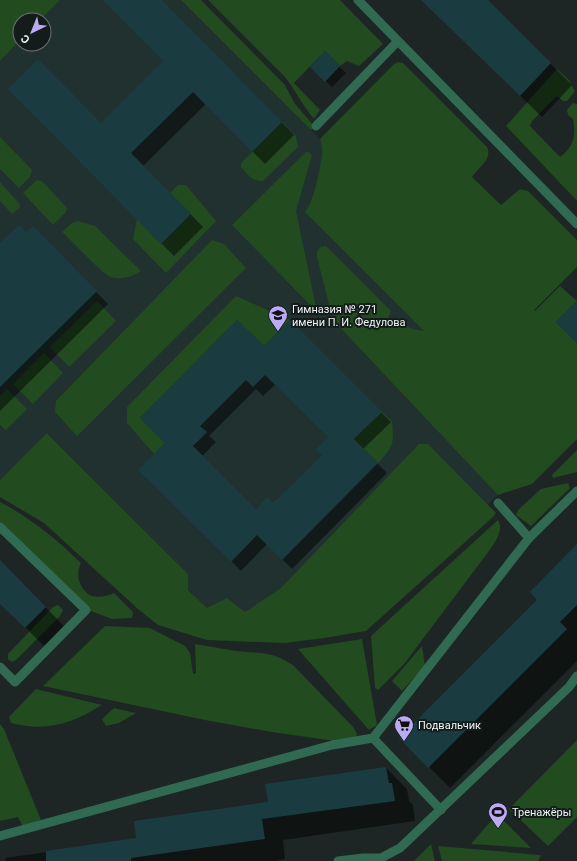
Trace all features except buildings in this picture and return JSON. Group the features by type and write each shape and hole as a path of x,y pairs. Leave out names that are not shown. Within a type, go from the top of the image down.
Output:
{"lane":[{"path":"358,0 397,42 577,224"},
{"path":"316,126 397,42"},
{"path":"0,836 332,745 373,738 529,538 577,491"},
{"path":"498,503 529,538"},
{"path":"0,527 86,610 15,682 0,667"},
{"path":"338,861 363,858 381,860 400,848 559,697 577,676"},
{"path":"373,738 441,810"}],"shaded area":[{"name":"Гимназия № 271 имени П. И. Федулова","path":"0,0 181,0 320,139 369,90 562,282 534,310 577,353 498,495 487,505 234,637 188,589 188,574 48,433 0,480"}],"green space":[{"path":"0,0 60,0 48,12 12,12 12,48 0,61"},
{"path":"181,0 201,0 285,85 295,104 314,126 311,130"},
{"path":"208,0 340,0 383,44 359,66 347,61 340,66 325,51 294,83 320,110 314,119 285,77"},
{"path":"398,62 403,63 487,147 488,155 484,163 472,177 501,205 520,189 528,191 577,240 577,267 534,310 535,311 560,286 577,301 556,322 577,343 577,439 532,484 498,495 333,320 317,257 317,252 320,247 326,246 391,311 388,319 413,329 424,331 305,212 314,192 319,174 322,150 320,139 394,64"},
{"path":"557,69 569,80 575,91 567,101 563,101 557,96 532,121 530,126 560,157 571,145 574,135 573,119 568,115 567,110 573,103 577,104 577,201 506,126"},
{"path":"282,122 296,136 298,147 263,181 253,179 241,167 241,163"},
{"path":"0,137 32,170 30,177 19,188 0,169"},
{"path":"307,151 312,155 296,211 317,312 232,225"},
{"path":"37,180 42,181 67,208 66,212 53,225 23,193"},
{"path":"0,182 19,203 20,207 12,214 0,201"},
{"path":"178,185 186,185 216,221 166,273 133,239 137,219 161,244 191,214 170,193"},
{"path":"78,221 95,226 141,271 123,278 115,278 107,275 62,232 72,223"},
{"path":"212,240 224,244 246,268 77,436 55,412 56,401"},
{"path":"236,296 290,320 264,346 237,320 140,418 165,443 154,454 127,423 127,407"},
{"path":"97,301 116,321 69,367 50,347"},
{"path":"44,353 63,373 33,404 13,384"},
{"path":"7,389 27,409 6,430 0,425 0,396"},
{"path":"382,412 392,421 393,440 390,448 378,463 354,439"},
{"path":"47,433 188,574 188,590 207,608 227,598 245,612 281,588 419,444 428,444 496,513 366,631 285,643 207,640 158,625 138,609 44,523 0,497 0,480"},
{"path":"577,450 577,472 553,478 552,475"},
{"path":"568,483 570,488 531,526 516,515 518,510 541,489"},
{"path":"0,502 43,530 81,563 78,577 81,586 88,594 97,597 114,593 133,612 132,618 112,619 88,610 0,526"},
{"path":"498,520 500,524 499,532 489,551 404,664 378,690 375,688 371,636"},
{"path":"58,605 63,610 60,616 17,659 12,662 8,659 8,654 53,607"},
{"path":"105,626 150,628 185,646 190,653 193,674 196,673 195,644 271,655 285,660 293,665 353,727 357,734 356,737 335,741 272,732 205,720 43,686"},
{"path":"362,639 377,725 369,730 298,649"},
{"path":"422,646 425,666 402,691 392,681"},
{"path":"36,689 102,705 80,717 58,724 36,727 11,723 9,717"},
{"path":"114,708 136,713 119,723 106,726 102,719"},
{"path":"0,724 4,729 41,820 23,827 18,817 0,821"},
{"path":"577,740 577,817 548,846 509,809"},
{"name":"Тренажёры","path":"497,814 531,848 471,844"},
{"path":"431,844 435,861 414,861"},
{"path":"438,846 541,856 538,861 442,861"}],"place":[{"name":"Гимназия № 271 имени П. И. Федулова","path":"278,332"},
{"name":"Подвальчик","path":"404,742"},
{"name":"Тренажёры","path":"498,829"}]}
